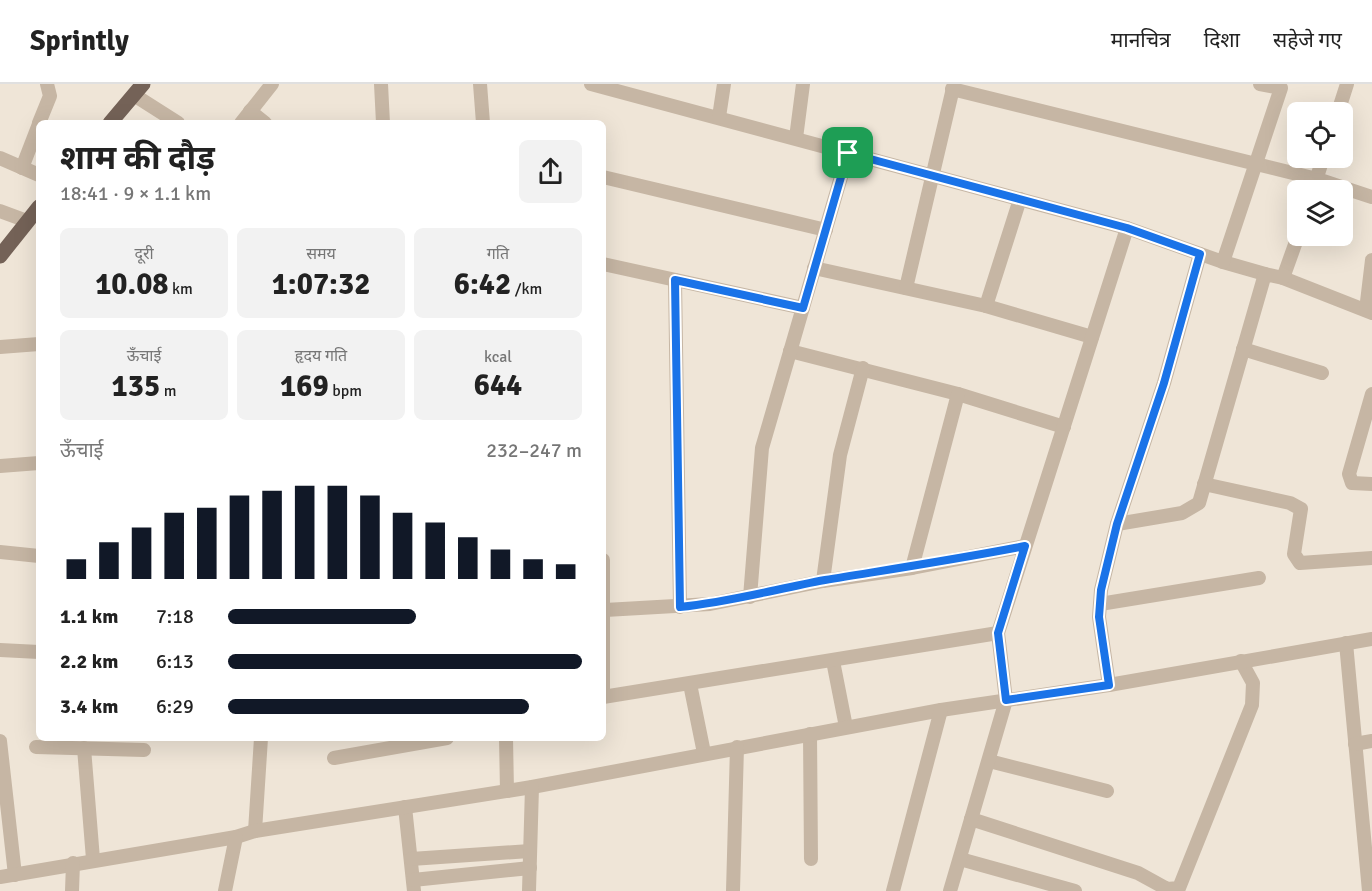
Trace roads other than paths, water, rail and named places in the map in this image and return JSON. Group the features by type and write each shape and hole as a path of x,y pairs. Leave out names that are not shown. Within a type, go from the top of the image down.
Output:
{"main road":[{"path":"113,120 139,89"},
{"path":"0,256 36,210"}],"street":[{"path":"40,120 50,96 47,84"},
{"path":"243,120 272,84"},
{"path":"381,84 383,120"},
{"path":"480,84 483,120"},
{"path":"591,84 1127,228 1223,262 1283,278 1369,311 1372,260"},
{"path":"719,117 724,84"},
{"path":"796,138 802,84"},
{"path":"1223,262 1282,86 1260,84"},
{"path":"1341,102 1347,84"},
{"path":"906,288 953,87 1254,164 1300,180"},
{"path":"139,89 175,120"},
{"path":"250,111 262,120"},
{"path":"22,168 36,131"},
{"path":"750,597 762,448 848,153"},
{"path":"0,158 36,174"},
{"path":"606,178 826,230"},
{"path":"1353,193 1372,197"},
{"path":"986,306 1020,199"},
{"path":"0,211 27,221"},
{"path":"950,891 1006,700 998,633 1127,228"},
{"path":"1283,278 1294,246"},
{"path":"1109,685 1100,604 1117,524 1164,383 1200,254"},
{"path":"606,265 803,308"},
{"path":"814,268 986,306 1092,337"},
{"path":"1117,524 1191,509 1198,503 1265,274"},
{"path":"675,280 680,607"},
{"path":"0,347 36,344"},
{"path":"1244,348 1322,373"},
{"path":"790,351 958,394 1064,427"},
{"path":"823,581 840,455 863,368"},
{"path":"912,568 958,394"},
{"path":"1372,394 1349,474 1352,483 1372,484"},
{"path":"0,466 36,463"},
{"path":"1204,484 1296,505 1300,509 1301,516 1294,554 1299,563 1372,558"},
{"path":"606,610 680,607 750,597 823,581 912,568 1025,546"},
{"path":"0,552 36,556"},
{"path":"1100,604 1259,578"},
{"path":"606,697 998,633"},
{"path":"0,877 93,859 236,837 255,831 532,787 941,710 1109,685 1240,660 1372,639"},
{"path":"1346,643 1355,744 1366,817 1369,891"},
{"path":"0,650 36,652"},
{"path":"971,819 1138,873 1167,889 1179,888 1252,705 1254,683 1240,660"},
{"path":"832,661 846,727"},
{"path":"690,684 704,753"},
{"path":"893,891 941,710"},
{"path":"810,734 811,859"},
{"path":"0,741 15,875"},
{"path":"255,831 261,741"},
{"path":"334,758 415,741"},
{"path":"506,741 507,791"},
{"path":"1355,744 1372,741"},
{"path":"36,747 144,750"},
{"path":"733,891 737,747"},
{"path":"84,748 93,859"},
{"path":"989,761 1107,791"},
{"path":"529,891 532,787"},
{"path":"405,807 413,886 530,868"},
{"path":"225,891 236,837"},
{"path":"411,859 530,851"},
{"path":"960,859 1075,891"},
{"path":"72,891 73,863"}]}
